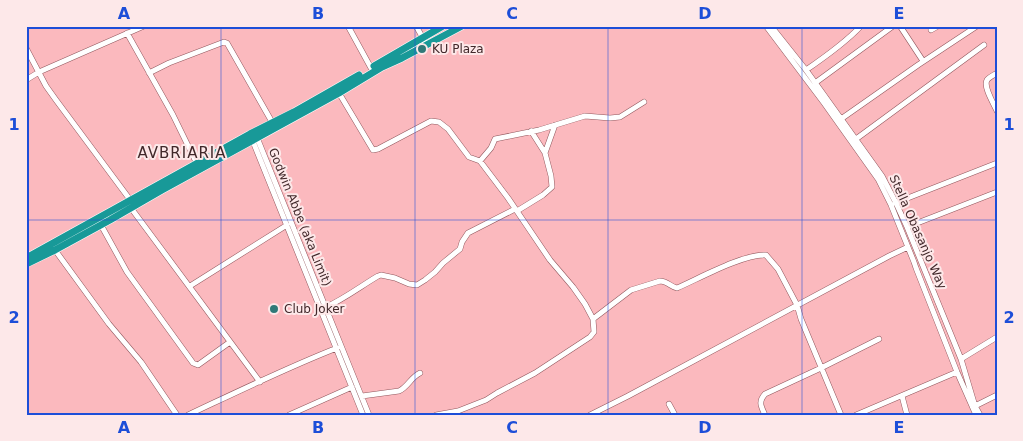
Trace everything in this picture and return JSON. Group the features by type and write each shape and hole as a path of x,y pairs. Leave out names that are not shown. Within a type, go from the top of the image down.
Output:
{"highway":[{"path":"26,258 131,204 254,136 272,122 443,26"},
{"path":"26,264 101,225 131,204 197,164 339,92 382,67 462,26"}],"street":[{"path":"26,80 39,72 143,26"},
{"path":"348,26 371,68"},
{"path":"416,26 427,45"},
{"path":"766,26 872,170 893,204 957,372 976,415"},
{"name":"Stella Obasanjo Way","path":"771,26 806,70 882,176 893,204 907,228 961,359 980,415"},
{"path":"806,70 840,45 860,26"},
{"path":"815,83 893,26"},
{"path":"900,26 923,61"},
{"path":"931,30 938,26"},
{"path":"841,119 923,61 977,26"},
{"path":"127,33 173,115 197,164"},
{"path":"150,72 169,62 224,42 227,43 272,122"},
{"path":"856,139 984,45"},
{"path":"26,48 46,86 260,382"},
{"path":"997,73 988,79 986,83 987,90 997,111"},
{"path":"339,92 372,150 378,149 431,122 438,122 448,129 469,157 480,161 550,260 573,287 593,319 594,332 590,337 535,374 486,400 458,411 436,415"},
{"path":"480,161 491,148 495,139 585,116 620,117 644,102"},
{"path":"545,152 555,125"},
{"path":"326,307 339,301 378,276 395,278 409,284 417,284 425,280 460,249 462,242 468,234 543,196 552,187 551,176 545,152 531,131"},
{"name":"Godwin Abbe (aka Limit)","path":"254,136 287,225 363,415"},
{"name":"Godwin Abbe (aka Limit)","path":"254,136 369,415"},
{"path":"893,204 997,163"},
{"path":"907,228 997,192"},
{"path":"101,225 127,272 193,363 198,365 230,342"},
{"path":"190,286 287,225"},
{"path":"590,415 908,247"},
{"path":"55,250 141,362 177,415"},
{"path":"593,319 631,290 660,281 665,281 678,288 730,264 759,254 766,254 778,268 797,306 801,320 841,415"},
{"path":"961,359 997,337"},
{"path":"765,415 761,399 765,394 879,340"},
{"path":"188,415 294,365 337,348"},
{"path":"856,415 957,372"},
{"path":"362,396 405,389 415,376 420,373"},
{"path":"290,415 352,387"},
{"path":"976,406 997,395"},
{"path":"902,396 908,415"},
{"path":"669,404 675,415"}],"place":[{"name":"KU Plaza","path":"422,49"},
{"name":"Club Joker","path":"274,309"}],"district":[{"name":"AVBRIARIA","path":"182,153"}]}
